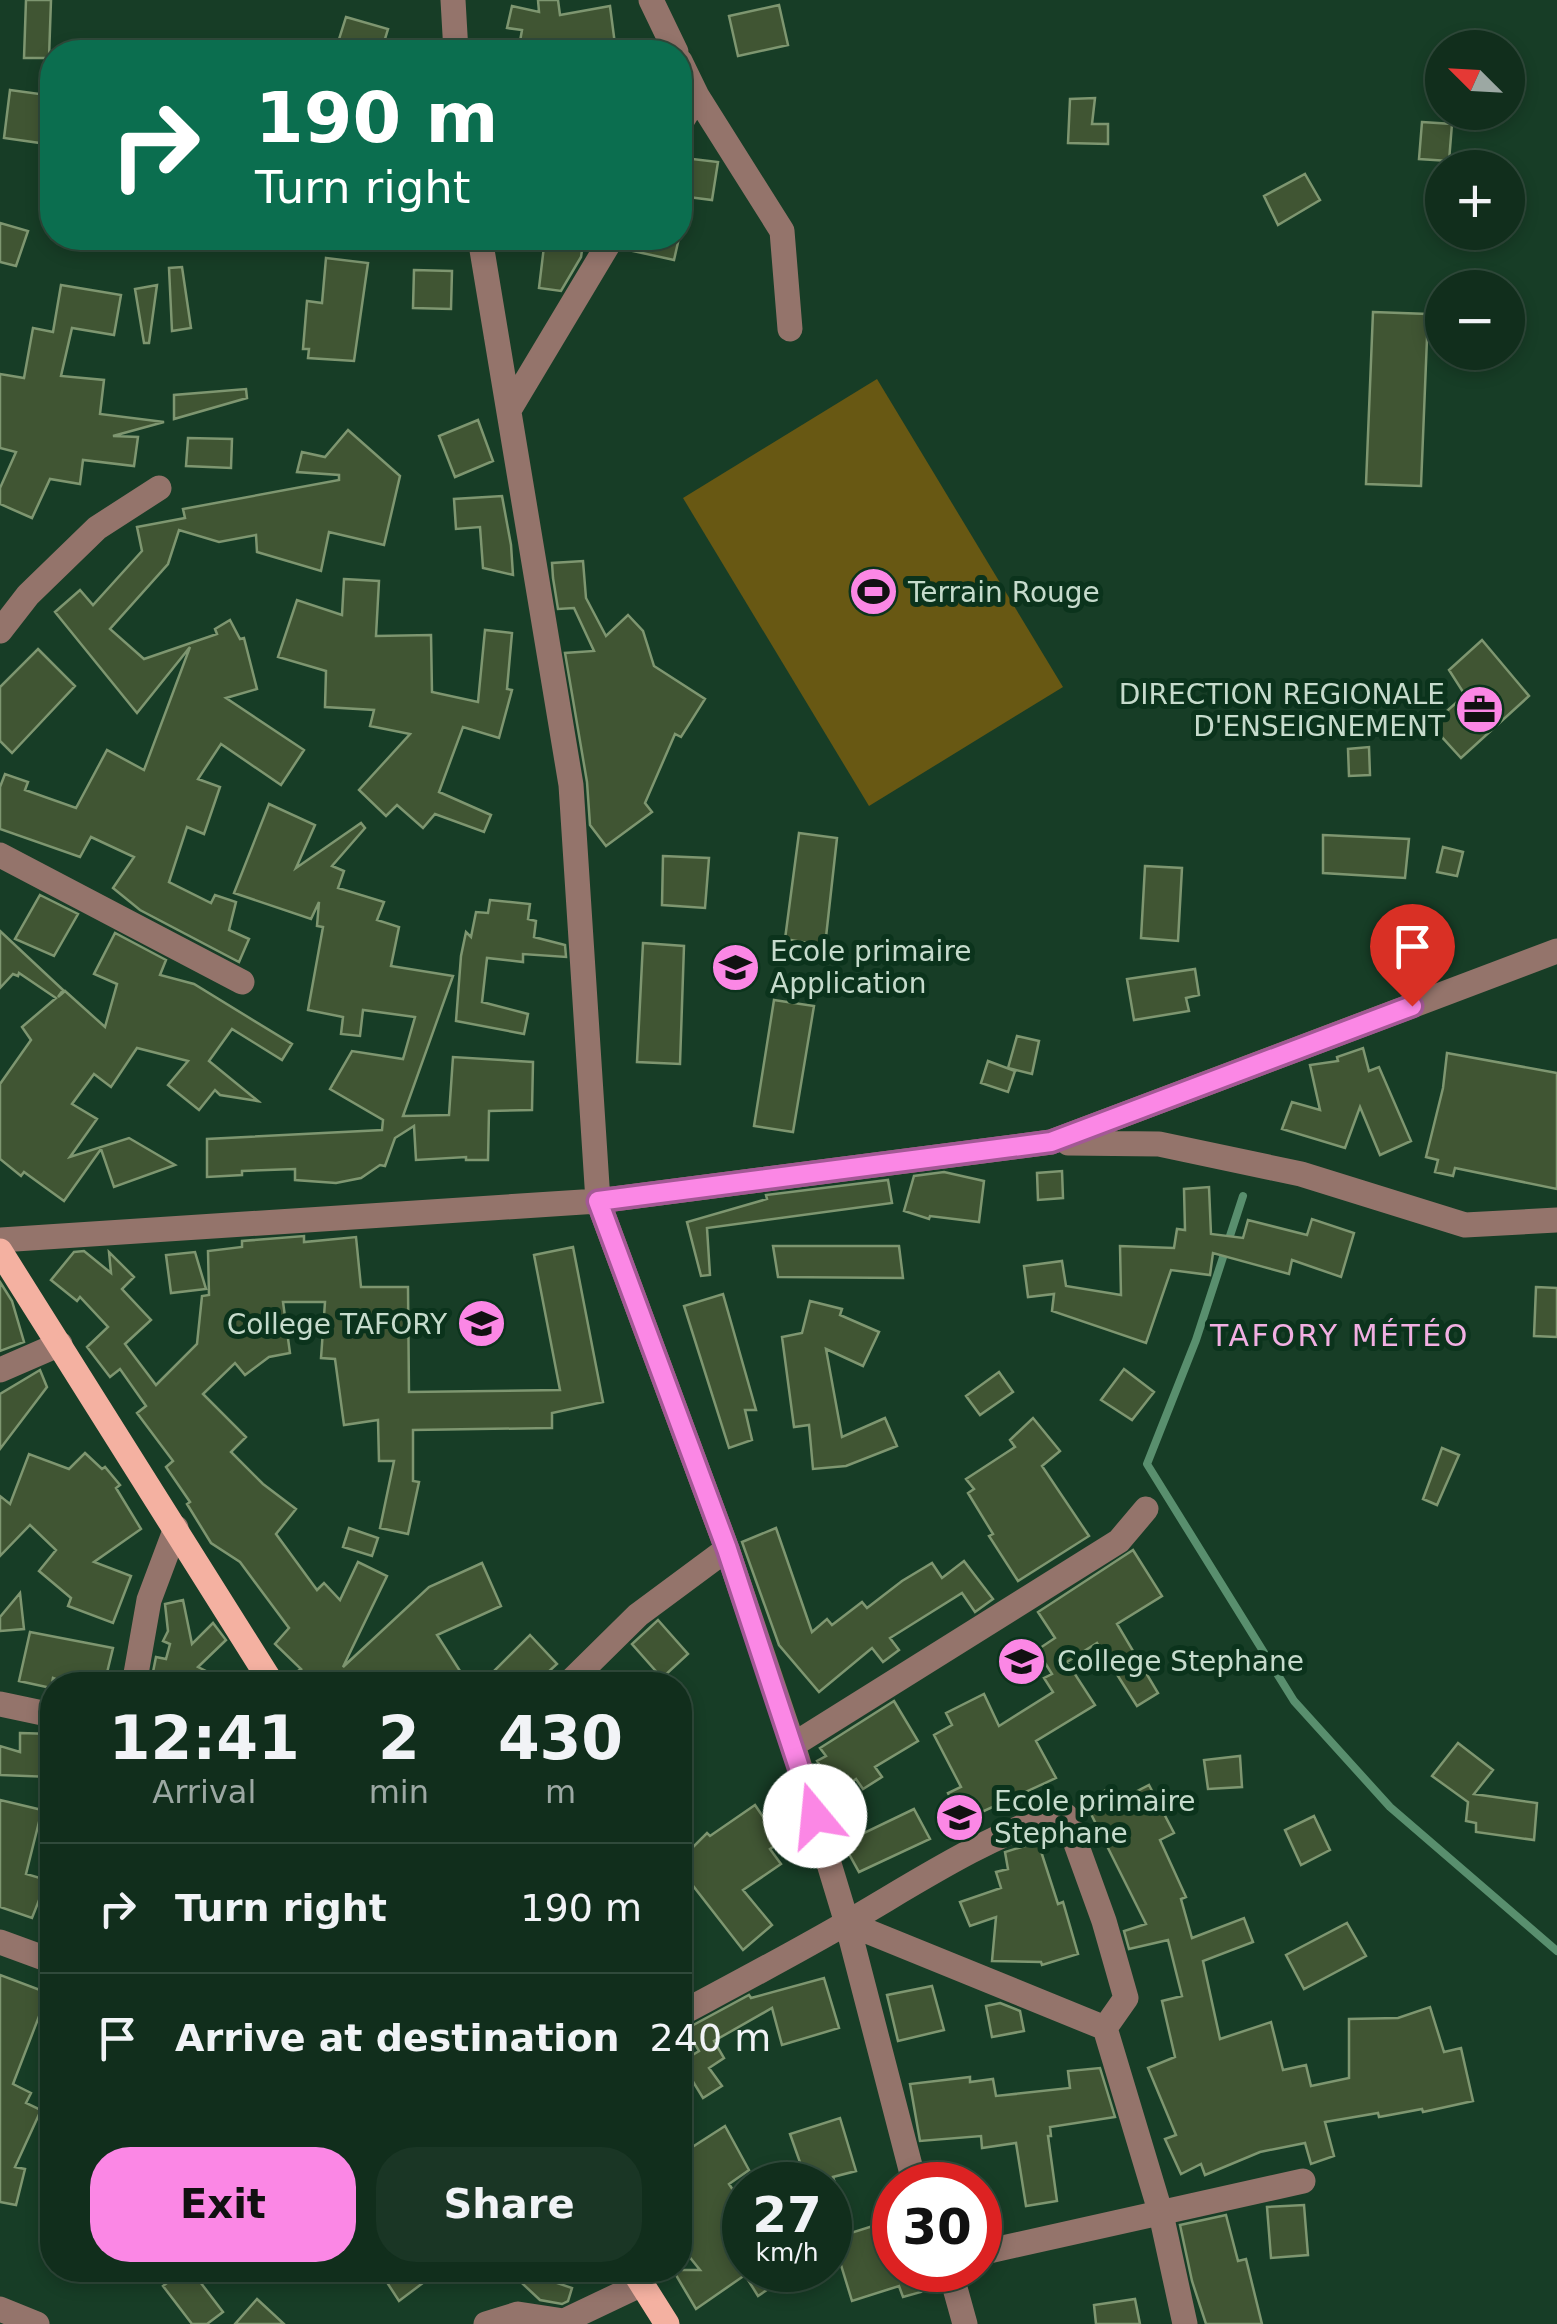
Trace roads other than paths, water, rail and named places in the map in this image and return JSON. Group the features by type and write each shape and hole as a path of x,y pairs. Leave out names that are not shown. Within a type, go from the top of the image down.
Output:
{"main road":[{"path":"0,1251 265,1672"},
{"path":"641,2282 666,2324"}],"street":[{"path":"453,0 455,40"},
{"path":"651,0 670,40"},
{"path":"692,86 782,231 790,329"},
{"path":"692,104 697,96"},
{"path":"482,250 571,785 598,1201 727,1549 794,1746 847,1923 909,2162"},
{"path":"509,410 605,250"},
{"path":"0,631 28,595 97,528 159,488"},
{"path":"0,855 242,982"},
{"path":"1051,1142 1557,951"},
{"path":"0,1240 598,1201 1051,1142 1159,1144 1301,1174 1464,1225 1557,1220"},
{"path":"0,1370 60,1344"},
{"path":"794,1746 1119,1541 1146,1509"},
{"path":"136,1672 150,1600 176,1528"},
{"path":"580,1672 638,1615 727,1549"},
{"path":"0,1704 40,1712"},
{"path":"692,2007 847,1923 941,1866 1030,1822 1058,1813 1066,1816 1081,1852 1126,1998 1105,2028"},
{"path":"847,1923 1105,2028"},
{"path":"0,1942 40,1957"},
{"path":"1105,2028 1161,2214 1185,2324"},
{"path":"1002,2247 1302,2181"},
{"path":"486,2324 518,2314 564,2321 630,2282"},
{"path":"956,2292 965,2324"},
{"path":"0,2309 37,2324"}],"waterway":[{"path":"1243,1196 1196,1340 1147,1464 1294,1701 1390,1807 1557,1951"}],"place":[{"name":"Terrain Rouge","path":"873,592"},
{"name":"DIRECTION REGIONALE D'ENSEIGNEMENT","path":"1480,710"},
{"name":"Ecole primaire Application","path":"735,967"},
{"name":"College TAFORY","path":"482,1324"},
{"name":"College Stephane","path":"1022,1661"},
{"name":"Ecole primaire Stephane","path":"959,1817"}],"district":[{"name":"TAFORY MÉTÉO","path":"1340,1335"}]}
